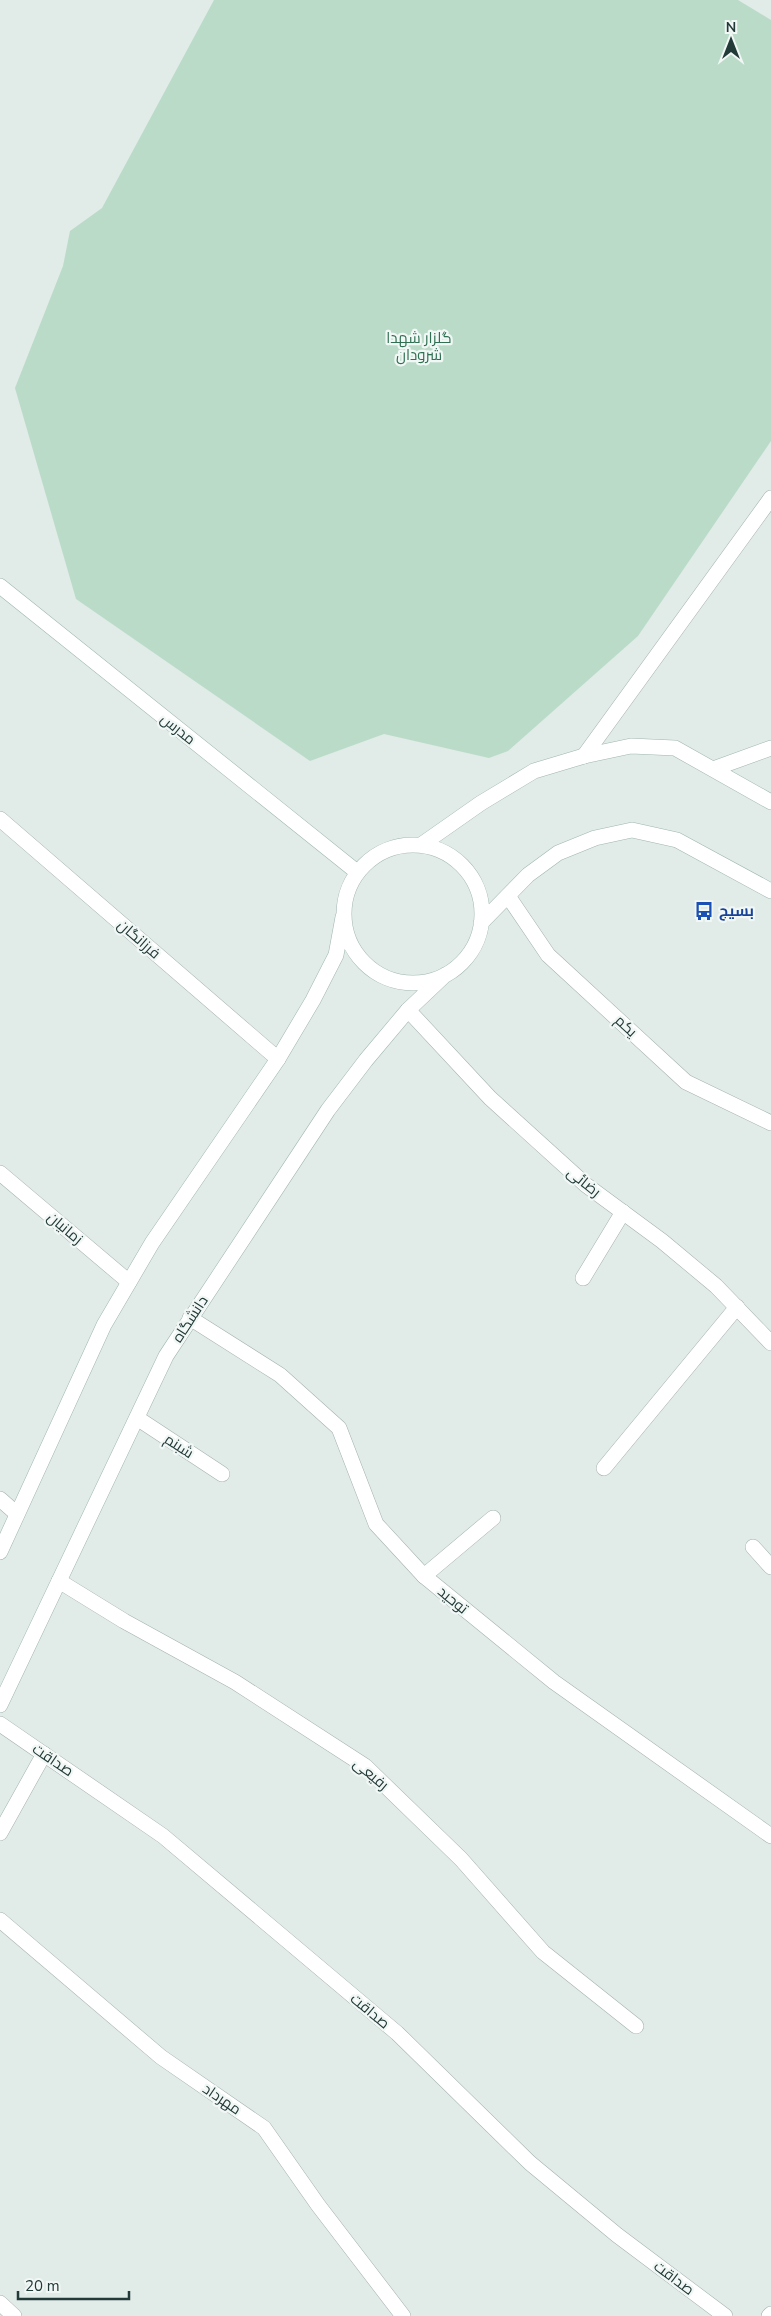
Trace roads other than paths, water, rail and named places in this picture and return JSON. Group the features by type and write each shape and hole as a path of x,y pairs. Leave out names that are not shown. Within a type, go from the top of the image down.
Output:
{"street":[{"path":"584,756 771,498"},
{"name":"مدرس","path":"0,586 357,872"},
{"path":"421,845 481,803 534,770 630,746 675,748 771,802"},
{"path":"713,769 771,748"},
{"name":"فرزانگان","path":"0,820 278,1059"},
{"path":"481,923 528,875 558,853 595,838 632,830 676,840 771,891"},
{"path":"0,1552 104,1325 152,1242 278,1059 336,955 346,894 357,872 375,856 397,847 421,845 442,852 460,863 473,880 481,902 481,923 475,944 462,962 445,975 424,982 403,982 380,975 361,961 348,940 343,917"},
{"name":"یکم","path":"508,896 548,955 686,1082 771,1123"},
{"name":"دانشگاه","path":"0,1705 166,1356 328,1110 366,1060 408,1010 445,975"},
{"name":"رضائی","path":"408,1010 490,1098 586,1185 662,1241 716,1286 771,1343"},
{"name":"زمانیان","path":"0,1173 129,1282"},
{"path":"583,1278 623,1212"},
{"path":"604,1468 737,1307"},
{"name":"توحید","path":"190,1318 280,1375 338,1428 376,1524 424,1576 554,1682 771,1836"},
{"name":"شبنم","path":"137,1418 222,1474"},
{"path":"0,1499 17,1514"},
{"path":"424,1576 493,1518"},
{"path":"753,1547 771,1567"},
{"name":"رفیعی","path":"59,1581 124,1621 235,1682 365,1766 461,1859 543,1952 636,2026"},
{"name":"صداقت","path":"0,1724 163,1836 397,2033 530,2163 617,2235 725,2316"},
{"path":"0,1833 44,1754"},
{"name":"مهرداد","path":"0,1920 161,2057 264,2128 318,2205 403,2316"},
{"path":"0,2303 14,2316"}],"place":[{"name":"بسیج","path":"704,911"}],"park label":[{"name":"گلزار شهدا شرودان","path":"419,346"}]}
